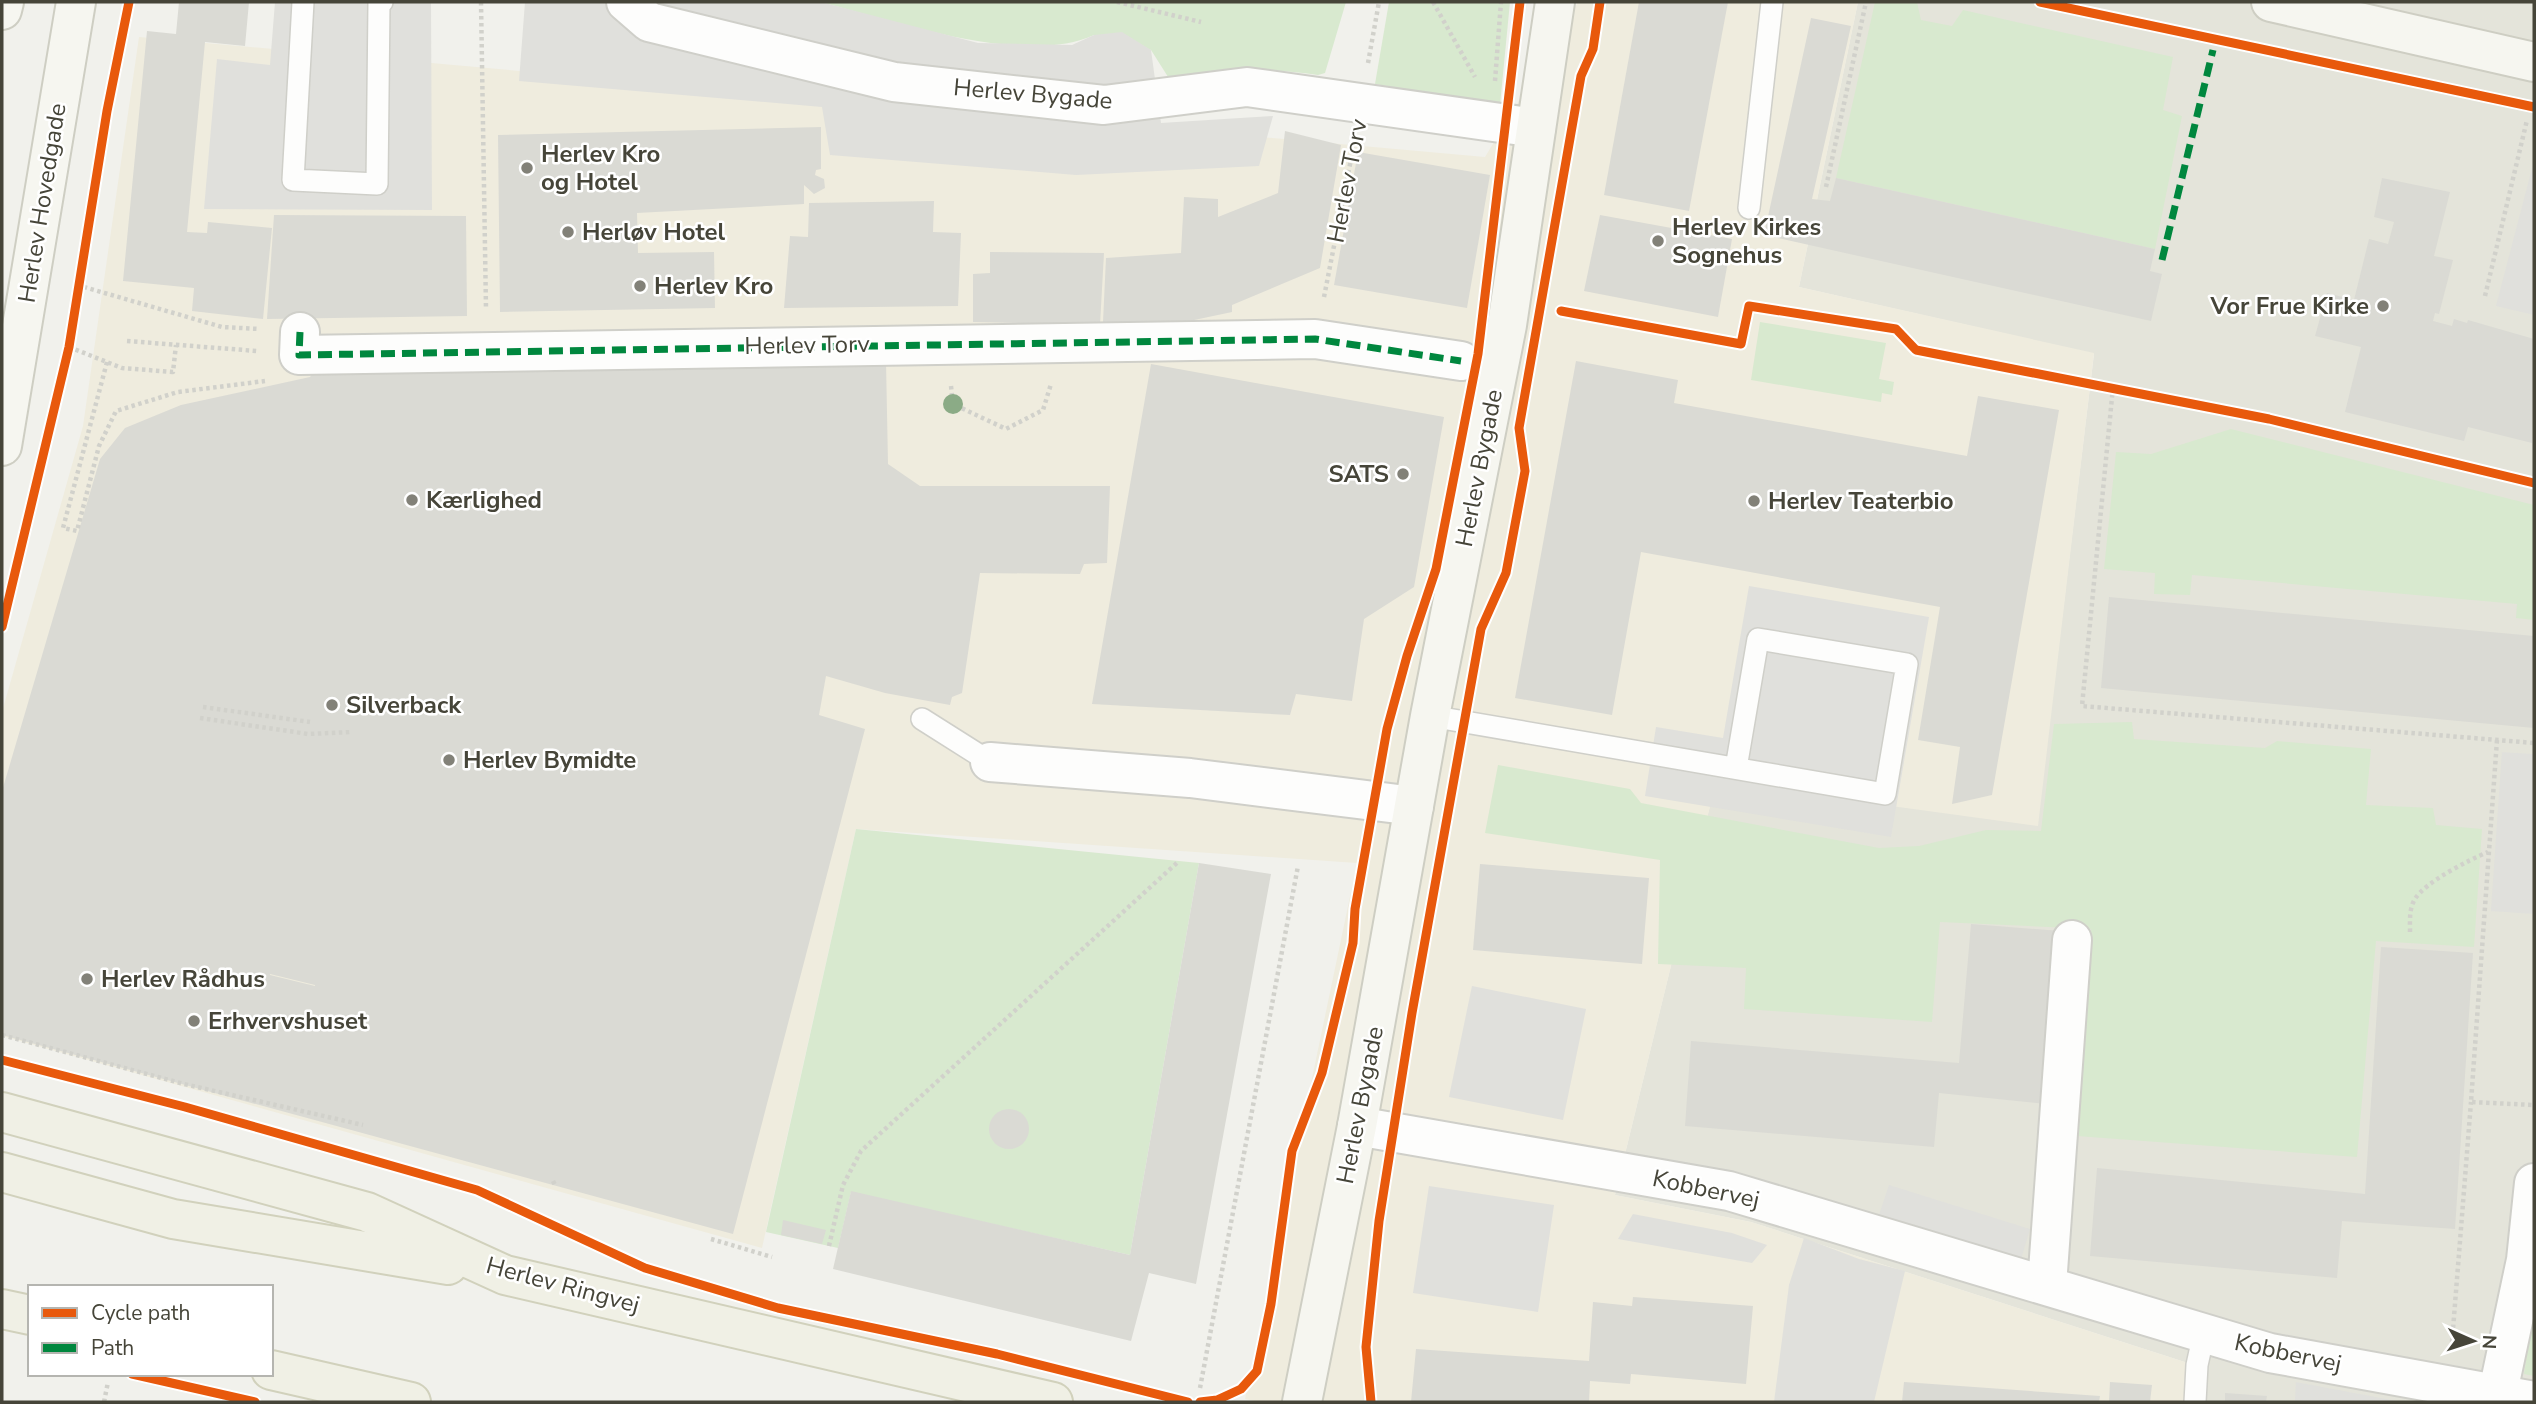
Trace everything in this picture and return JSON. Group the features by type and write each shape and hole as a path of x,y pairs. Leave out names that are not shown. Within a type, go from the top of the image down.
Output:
{"main road":[{"name":"Herlev Ringvej","path":"2,1112 367,1212 505,1275 1053,1402"},
{"path":"2,1172 173,1219 505,1275"},
{"path":"2,1309 28,1315"},
{"path":"273,1370 411,1402"}],"street":[{"path":"2,10 4,2"},
{"name":"Herlev Hovedgade","path":"2,446 76,2"},
{"name":"Herlev Bygade","path":"626,2 649,22 894,82 1104,105 1247,87 1362,105 1492,115 1536,128"},
{"name":"Herlev Bygade","path":"1302,1402 1357,1126 1430,716 1507,326 1555,2"},
{"path":"2271,2 2534,62"},
{"name":"Herlev Torv","path":"299,343 486,349 1315,339 1461,361"},
{"path":"990,762 1190,778 1414,806"},
{"path":"2047,1285 2072,940"},
{"name":"Kobbervej","path":"1357,1126 1729,1191 2270,1353 2516,1396"},
{"path":"2516,1396 2534,1183"}],"lane":[{"path":"303,2 293,180 377,184 379,3 382,2"},
{"path":"1749,208 1772,2"},
{"path":"1430,716 1885,794 1907,664 1758,639 1737,768"},
{"path":"922,719 990,762"},
{"path":"2195,1402 2197,1364 2204,1333"}],"path":[{"path":"481,2 486,349"},
{"path":"1117,2 1201,22"},
{"path":"1433,2 1492,115"},
{"path":"1492,115 1501,2"},
{"path":"1826,187 1866,2"},
{"path":"2485,296 2527,120"},
{"path":"75,297 79,271"},
{"path":"77,285 222,327"},
{"path":"1561,311 1741,344 1749,306 1896,329 1916,350 2269,419 2534,483"},
{"path":"66,359 71,335"},
{"path":"107,362 63,528 77,531 99,446 116,411 178,393 297,376 299,343 176,345 127,341"},
{"path":"948,343 953,404 1006,429 1043,410 1053,376 1056,343"},
{"path":"69,347 121,368 173,372 176,345"},
{"path":"2113,387 2082,706 2534,744"},
{"path":"203,707 310,722"},
{"path":"200,718 308,734 352,732"},
{"path":"2449,1384 2497,740"},
{"path":"2410,932 2410,909 2416,896 2465,862 2489,851"},
{"path":"829,1246 843,1185 862,1151 1179,861"},
{"path":"1200,1388 1297,866"},
{"path":"2,1037 184,1084 363,1125"},
{"path":"69,1062 70,1055"},
{"path":"182,1091 184,1084"},
{"path":"2471,1102 2534,1105"},
{"path":"553,1181 556,1186"},
{"path":"711,1239 772,1257"},
{"path":"104,1402 108,1381"}],"shaded area":[{"path":"275,2 431,2 432,210 204,209 217,59 270,65"},
{"path":"525,2 821,2 978,43 1072,45 1094,35 1122,32 1151,50 1161,123 1273,116 1259,166 1076,175 830,155 822,107 519,81"},
{"path":"1578,2 1858,2 1799,287 2094,353 2038,826 1716,782 1615,1195 1751,1222 2191,1364 2190,1402 1259,1402 1245,1399 1357,863 856,829 762,1248 2,1036 2,712 83,426 139,37 1485,157"},
{"path":"1858,2 2534,2 2534,1402 2190,1402 2191,1364 1751,1222 1615,1195 1716,781 2037,825 2094,354 1799,287"},
{"path":"2534,161 2534,315 2496,306"},
{"path":"1749,586 1929,617 1891,837 1645,796 1656,727 1723,738"},
{"path":"2502,752 2534,754 2534,914 2491,911"},
{"path":"1472,986 1586,1009 1563,1120 1449,1097"},
{"path":"1889,1185 2030,1229 2021,1259 1879,1215"},
{"path":"1429,1186 1554,1205 1538,1312 1413,1293"},
{"path":"1633,1214 1732,1233 1767,1245 1752,1263 1618,1239"},
{"path":"1804,1238 1859,1259 1905,1271 1874,1402 1774,1402 1789,1285"},
{"path":"2296,1382 2402,1402 2295,1402"}],"green space":[{"path":"821,2 1346,2 1325,73 1318,75 1244,70 1170,80 1151,50 1094,35 1065,44 996,44 921,29"},
{"path":"1389,2 1510,2 1500,105 1375,84"},
{"path":"1875,2 1917,2 1921,20 1952,26 1963,10 2173,57 2163,110 2182,116 2155,249 1836,178"},
{"path":"1760,322 1886,343 1879,379 1894,382 1892,395 1882,393 1881,402 1751,380"},
{"path":"2231,429 2534,505 2534,620 2516,618 2517,604 2192,575 2190,595 2154,594 2155,573 2104,569 2116,452 2151,454"},
{"path":"2132,722 2134,739 2265,748 2277,741 2371,749 2366,805 2433,808 2436,825 2482,829 2474,947 2376,941 2357,1157 2077,1136 2091,929 1940,922 1932,1022 1744,1009 1746,968 1658,964 1660,860 1485,833 1498,765 1630,789 1641,803 1879,848 1919,846 1986,830 2041,831 2054,724"},
{"path":"856,829 1199,863 1130,1255 851,1192 838,1248 766,1232"},
{"path":"2534,1305 2534,1376 2524,1374"}],"building":[{"path":"179,2 249,2 245,46 205,42 187,232 207,233 208,222 272,228 263,319 192,311 194,288 123,281 147,31 176,34"},
{"path":"1639,2 1728,2 1689,211 1604,195"},
{"path":"1811,18 1851,26 1812,199 1830,201 1836,178 2155,249 2150,271 2162,274 2151,321 1764,235"},
{"name":"Herløv Hotel","path":"821,127 821,169 816,170 815,175 824,179 825,188 814,194 804,185 804,204 637,213 638,253 714,252 715,308 500,312 498,135"},
{"path":"1285,131 1341,145 1320,268 1232,305 1232,312 1180,323 1103,322 1106,258 1181,253 1184,197 1218,199 1218,217 1278,193"},
{"path":"1358,152 1490,175 1467,308 1334,285"},
{"name":"Vor Frue Kirke","path":"2382,178 2450,192 2434,256 2453,260 2439,314 2435,313 2433,321 2452,326 2454,319 2467,323 2468,320 2534,339 2532,443 2468,427 2464,441 2345,412 2361,347 2315,336 2327,293 2354,300 2369,239 2388,244 2394,222 2374,217"},
{"path":"934,201 933,232 961,233 958,306 784,308 790,236 808,237 809,203"},
{"path":"274,215 466,216 467,316 267,319"},
{"path":"1600,215 1732,239 1718,317 1584,291"},
{"path":"990,252 1104,253 1100,325 973,322 973,274 990,273"},
{"path":"322,361 886,361 888,464 920,486 1110,486 1107,563 1084,564 1080,574 980,573 962,693 952,697 950,705 885,693 826,676 819,715 865,729 733,1234 2,1035 2,791 100,459 125,428 181,405 310,377","holes":["270,974 315,985 315,986"]},
{"path":"1576,361 1678,380 1674,403 1967,456 1978,396 2059,410 1992,795 1952,804 1960,747 1918,740 1940,607 1641,552 1612,715 1515,698"},
{"path":"1151,364 1444,417 1414,587 1364,619 1352,701 1296,694 1290,715 1092,704"},
{"path":"2109,597 2534,636 2534,728 2101,688"},
{"path":"1199,863 1271,874 1196,1284 1149,1273 1131,1341 833,1269 851,1191 1130,1255"},
{"path":"1480,864 1649,878 1642,964 1473,950"},
{"path":"1971,924 2061,931 2046,1104 1939,1093 1934,1147 1685,1126 1691,1041 1959,1063"},
{"path":"2381,947 2473,953 2455,1229 2342,1221 2337,1278 2090,1256 2097,1168 2365,1194"},
{"path":"1009,1109 1023,1115 1029,1129 1023,1143 1009,1149 995,1143 989,1129 995,1115"},
{"path":"783,1220 826,1230 822,1244 781,1235"},
{"path":"1633,1297 1753,1306 1746,1384 1631,1374 1630,1384 1590,1381 1589,1402 1411,1402 1416,1349 1589,1361 1593,1302 1632,1306"},
{"path":"1904,1382 2100,1396 2099,1402 1902,1402"},
{"path":"2110,1382 2152,1385 2150,1402 2109,1402"},
{"path":"2225,1393 2267,1396 2266,1402 2225,1402"}],"marked path":[{"path":"2162,260 2213,50"},
{"path":"300,332 299,355 1315,339 1461,361"}],"cycle path":[{"path":"2,627 69,347 107,111 129,2"},
{"path":"1200,1402 1217,1400 1241,1389 1257,1371 1271,1304 1292,1151 1322,1073 1353,943 1355,909 1387,729 1407,656 1436,569 1478,354 1520,2"},
{"path":"1371,1402 1366,1347 1379,1221 1412,1013 1481,629 1506,573 1525,471 1519,428 1581,76 1593,49 1600,2"},
{"path":"2040,2 2534,107"},
{"path":"1561,311 1741,344 1749,306 1896,329 1916,350 2269,419 2534,483"},
{"path":"2,1060 185,1107 477,1190 645,1268 778,1308 997,1354 1188,1402"},
{"path":"141,1376 255,1402"}],"place":[{"name":"Herlev Kro og Hotel","path":"527,168"},
{"name":"Herløv Hotel","path":"568,232"},
{"name":"Herlev Kirkes Sognehus","path":"1658,241"},
{"name":"Herlev Kro","path":"640,286"},
{"name":"Vor Frue Kirke","path":"2383,306"},
{"name":"SATS","path":"1403,474"},
{"name":"Kærlighed","path":"412,500"},
{"name":"Herlev Teaterbio","path":"1754,501"},
{"name":"Silverback","path":"332,705"},
{"name":"Herlev Bymidte","path":"449,760"},
{"name":"Herlev Rådhus","path":"87,979"},
{"name":"Erhvervshuset","path":"194,1021"}]}
